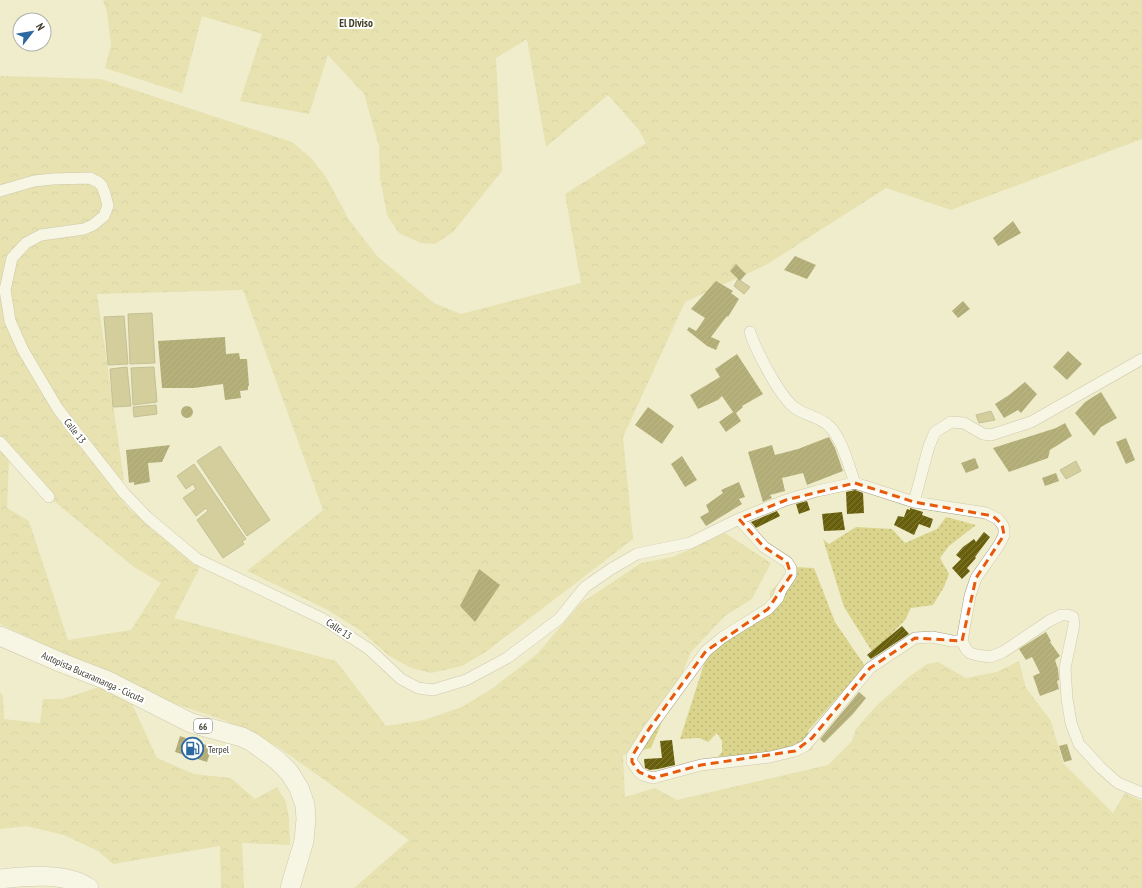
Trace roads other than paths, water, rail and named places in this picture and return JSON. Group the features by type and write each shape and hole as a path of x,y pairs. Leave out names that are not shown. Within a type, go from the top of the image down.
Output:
{"highway":[{"name":"Autopista Bucaramanga - Cúcuta","path":"0,636 106,680 186,721 242,736 277,760 289,772 299,788 305,805 306,819 304,841 290,888"},
{"path":"0,879 51,877 74,881 89,888"}],"street":[{"name":"Calle 13","path":"0,191 53,178 90,178 102,186 108,206 104,216 93,225 84,228 41,235 26,243 12,258 5,290 10,321 23,350 54,403 124,493 147,517 197,558 323,619 369,649 401,679 418,688 433,690 466,680 507,658 559,619 585,587 611,569 637,554 690,543 739,520"},
{"path":"750,332 754,346 785,399 799,411 816,417 830,426 838,437 855,483"},
{"path":"914,502 929,446 935,432 951,422 964,423 982,434 991,435 1031,422 1142,359"},
{"path":"0,442 49,497"},
{"path":"962,641 952,641 932,637 915,638 870,668 805,746 795,751 770,757 701,765 653,778 642,775 632,762 632,756 649,729 706,651 723,637 768,609 778,598 781,590 791,575 791,568 787,562 764,547 739,520 786,500 817,491 855,483 914,502 986,513 998,520 1004,528 1004,535 999,545 976,578 970,596 962,641 966,649 970,653 977,656 990,657 1003,652 1060,615 1073,617 1074,625 1065,668 1067,699 1071,723 1079,744 1101,768 1118,783 1142,794"}],"place":[{"name":"Terpel","path":"193,749"}],"district":[{"name":"El Diviso","path":"356,23"}]}
